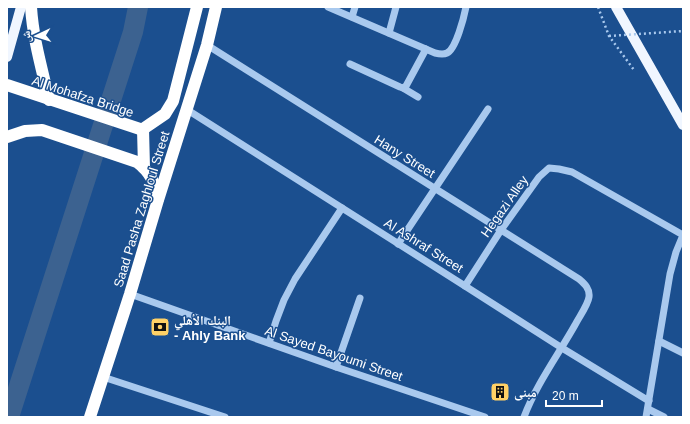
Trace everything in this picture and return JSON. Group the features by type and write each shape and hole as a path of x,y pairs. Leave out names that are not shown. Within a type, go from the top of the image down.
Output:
{"highway":[{"path":"31,7 36,48 51,100"},
{"name":"Al Mohafza Bridge","path":"7,85 141,129 165,114 173,101 198,7"},
{"name":"Saad Pasha Zaghloul Street","path":"90,417 130,294 206,45 216,7"},
{"path":"141,129 141,165"},
{"path":"7,137 25,131 42,130 141,165 151,177 156,188 158,200"}],"main road":[{"path":"7,57 21,7"},
{"path":"616,7 683,126"}],"street":[{"path":"328,7 426,50 441,55 452,49 458,35 466,7"},
{"path":"352,17 354,7"},
{"path":"389,33 396,7"},
{"name":"Hany Street","path":"206,45 579,279 588,290 588,300 562,348"},
{"path":"403,88 406,86 426,50"},
{"path":"350,64 403,88 418,97"},
{"name":"Al Ashraf Street","path":"186,109 562,348 649,401"},
{"path":"398,244 488,109"},
{"name":"Hegazi Alley","path":"465,286 500,230 538,176 549,168 572,172 683,235"},
{"path":"269,344 284,300 295,279 342,208"},
{"path":"646,417 670,274 676,252 683,235"},
{"name":"Al Sayed Bayoumi Street","path":"130,294 269,344 486,417"},
{"path":"336,367 360,298"},
{"path":"659,341 683,353"},
{"path":"524,417 538,387 562,348"},
{"path":"103,377 225,417"},
{"path":"648,409 664,417"}],"path":[{"path":"598,7 609,36 636,73"},
{"path":"609,36 683,30"}],"waterway":[{"path":"9,417 133,32 138,7"}],"place":[{"name":"البنك الأهلي - Ahly Bank","path":"160,327"},
{"name":"مبنى","path":"500,392"}]}
